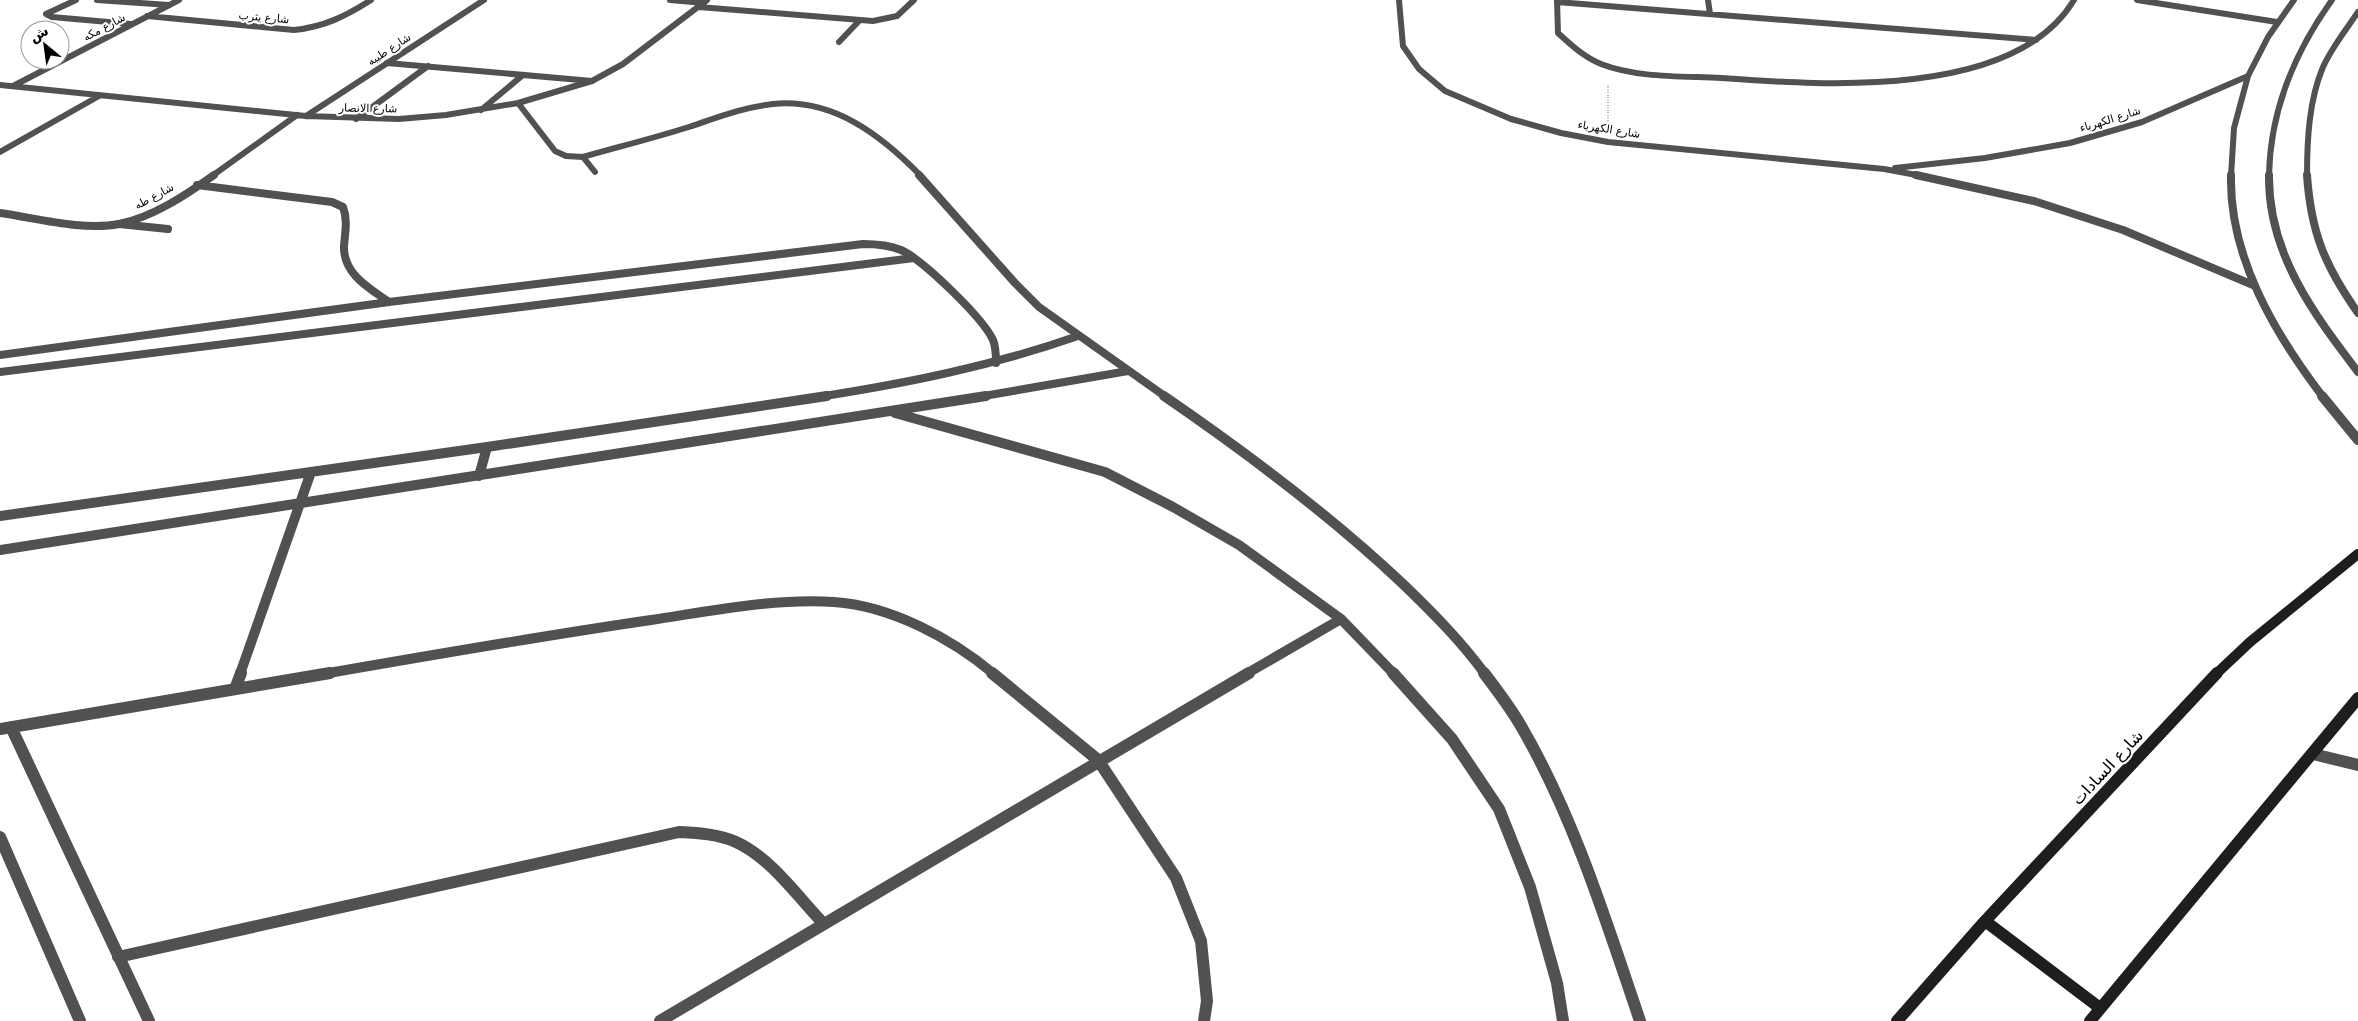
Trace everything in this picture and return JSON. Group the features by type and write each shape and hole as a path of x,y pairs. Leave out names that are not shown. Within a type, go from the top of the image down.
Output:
{"main road":[{"name":"شارع السادات","path":"1897,1021 1985,920 2202,687 2250,642 2358,554"},
{"path":"2090,1021 2358,698"},
{"path":"1985,920 2100,1008"}],"street":[{"path":"76,0 48,11 46,14 52,17 132,24"},
{"path":"97,0 169,5"},
{"name":"شارع مكه","path":"12,86 179,0"},
{"name":"شارع يثرب","path":"147,16 294,30 308,29 338,20 371,0"},
{"name":"شارع طيبه","path":"306,116 484,0"},
{"path":"670,0 859,21 897,17 904,13 914,0"},
{"name":"شارع الكهرباء","path":"1399,0 1403,46 1419,69 1445,91 1511,119 1561,133 1608,142 1884,169 2034,200 2123,230 2253,285"},
{"path":"1708,0 1710,14"},
{"path":"2036,40 1557,1 1558,33 1577,51 1608,66 1668,74 1790,84 1878,83 1936,76 1982,64 2018,52 2036,40 2068,12 2074,0"},
{"path":"2137,0 2278,22"},
{"path":"2294,0 2278,22 2248,76 2232,146 2230,175 2233,208 2240,244 2253,285 2283,343 2332,410 2358,440"},
{"path":"2332,0 2299,53 2282,94 2276,117 2268,187 2274,228 2293,277 2312,309 2358,372"},
{"name":"شارع الانصار","path":"0,85 306,116 356,119 399,119 480,110 518,103 592,81 623,64 703,3"},
{"path":"2358,12 2323,67 2310,115 2307,187 2316,235 2336,281 2358,313"},
{"path":"840,42 859,21"},
{"path":"387,62 592,81"},
{"path":"356,119 428,66"},
{"path":"480,110 523,75"},
{"name":"شارع الكهرباء","path":"1884,169 1985,158 2070,142 2142,122 2248,76"},
{"path":"0,152 99,96"},
{"path":"518,103 555,151 566,156 583,157 766,105 790,102 825,108 846,116 896,154 919,176 992,259 1040,307 1078,336 1202,421 1337,524 1392,574 1481,669 1511,710 1538,759 1564,814 1599,901 1640,1021"},
{"name":"شارع طه","path":"0,213 100,226 118,224 157,209 197,185 297,115"},
{"path":"583,157 595,172"},
{"path":"197,185 332,202 343,207 345,218 343,251 345,262 352,274 389,302"},
{"path":"118,224 168,229"},
{"path":"0,355 389,302 850,244 886,246 902,251 914,258 987,330 996,351 996,363"},
{"path":"0,372 914,258"},
{"path":"0,516 488,447 897,385 996,363 1078,336"},
{"path":"0,550 891,412 1128,371"},
{"path":"891,412 1105,472 1173,507 1239,545 1341,619 1404,683 1452,739 1499,808 1530,887 1557,983 1563,1021"},
{"path":"480,476 488,447"},
{"path":"235,689 311,472"},
{"path":"150,1021 6,728 556,634 767,603 835,602 873,609 917,625 976,660 1098,760 1176,878 1201,940 1207,1001 1204,1021"},
{"path":"660,1021 1098,760 1341,619"},
{"path":"2313,754 2358,765"},
{"path":"118,957 679,832 707,834 737,843 762,860 823,923"},
{"path":"0,837 80,1021"}],"path":[{"path":"1608,66 1608,142"}]}
